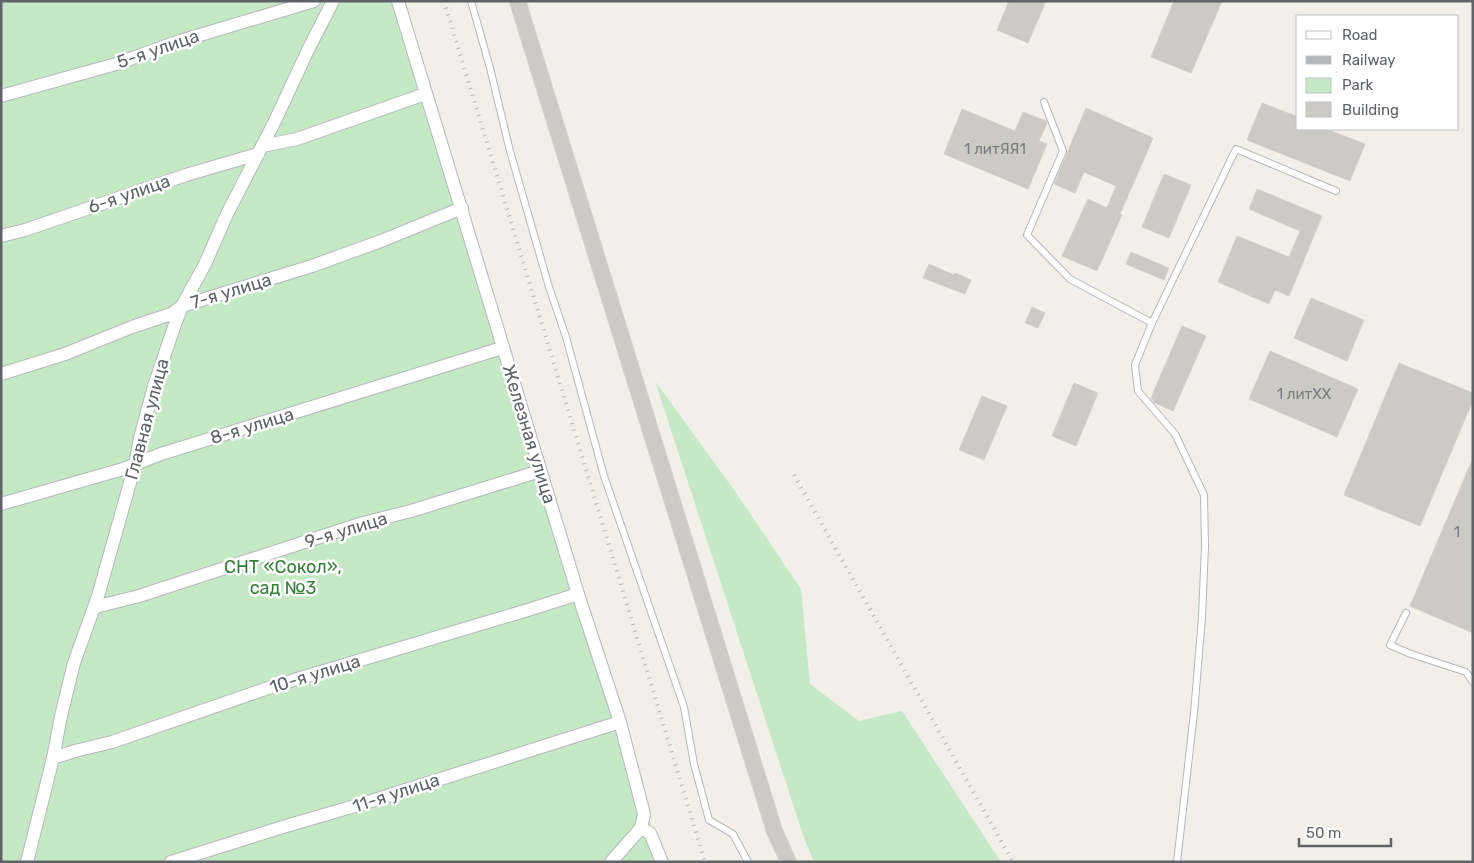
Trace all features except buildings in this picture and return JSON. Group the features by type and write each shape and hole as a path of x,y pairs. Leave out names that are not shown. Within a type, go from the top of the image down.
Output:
{"street":[{"name":"5-я улица","path":"1,96 116,64 180,41 314,1"},
{"name":"Главная улица","path":"27,862 54,758 61,716 74,663 95,607 135,464 154,386 182,306 205,264 227,214 333,1"},
{"name":"Железная улица","path":"398,1 425,94 462,208 502,348 578,594 620,722 644,814 641,828"},
{"name":"6-я улица","path":"1,236 26,230 425,94"},
{"name":"7-я улица","path":"1,374 65,354 132,327 171,314 182,306 312,266 381,241 462,208"},
{"name":"8-я улица","path":"1,504 135,464 161,454 502,348"},
{"name":"9-я улица","path":"95,607 139,596 363,523 411,511 540,471"},
{"name":"10-я улица","path":"54,758 112,742 274,686 578,594"},
{"name":"11-я улица","path":"170,862 365,803 620,722"},
{"path":"611,862 641,828 650,833 662,862"}],"lane":[{"path":"470,1 490,68 510,151 549,287 566,337 604,476 684,708 694,764 709,820 732,834 748,862"},
{"path":"1044,102 1063,151 1027,234 1070,279 1152,322"},
{"path":"1177,862 1194,713 1202,617 1205,546 1204,495 1175,434 1138,390 1135,366 1152,322 1236,149 1336,191"},
{"path":"1406,613 1390,645 1466,672 1473,682"}],"green space":[{"name":"СНТ «Сокол», сад №3","path":"1,1 403,1 662,862 1,862"},
{"path":"655,381 734,490 801,589 810,684 859,721 902,711 1001,862 814,862 804,838"}],"railway":[{"path":"444,1 705,862"},
{"path":"794,475 1013,862"}]}
